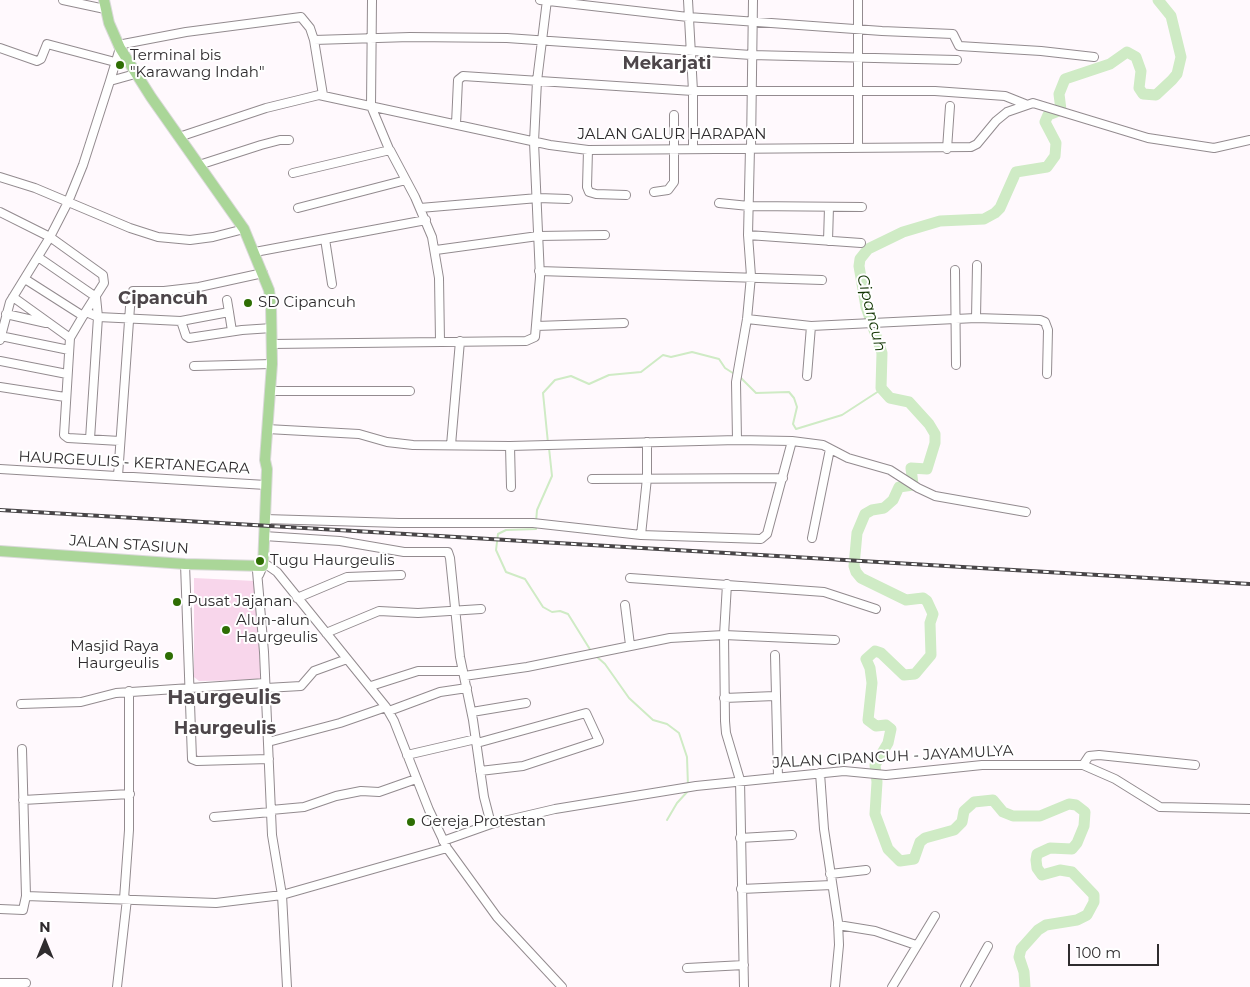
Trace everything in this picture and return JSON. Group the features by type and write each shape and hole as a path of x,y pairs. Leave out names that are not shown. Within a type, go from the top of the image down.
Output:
{"main road":[{"path":"104,4 119,46 136,74 244,229 255,252 270,296 272,364 259,569"},
{"path":"259,569 265,519 263,485"},
{"name":"JALAN STASIUN","path":"0,551 259,569"}],"street":[{"path":"63,0 104,4"},
{"path":"372,0 371,106 389,149 426,220 436,250 440,294 440,341"},
{"path":"540,0 688,16 860,30 953,34 959,46 1041,51 1094,57"},
{"path":"272,344 526,341 535,337 540,271 534,142 537,81 546,0"},
{"path":"688,0 693,91 693,148"},
{"path":"737,440 736,382 747,319 751,276 748,206 753,0"},
{"path":"858,0 860,30 858,147"},
{"path":"69,350 0,338 6,314 13,297 50,237 68,202 83,165 110,81 119,46 186,32 298,16 306,21 314,40 323,95"},
{"path":"314,40 507,38 542,42 753,55 956,60"},
{"path":"0,48 37,61 41,59 47,44 115,62"},
{"path":"110,81 136,74"},
{"path":"456,124 458,80 460,76 752,93 859,90 935,91 1005,96 1025,104"},
{"name":"JALAN GALUR HARAPAN","path":"179,137 266,108 323,95 534,142 588,150 858,147 947,149 975,146 1001,116 1025,104 1039,104 1137,136 1202,147 1222,148 1250,140"},
{"path":"947,149 950,106"},
{"path":"654,192 668,190 673,185 674,115"},
{"path":"199,164 262,145 289,140"},
{"path":"293,173 389,149"},
{"path":"588,150 587,187 589,192 626,196"},
{"path":"0,177 68,202 130,228 172,240 213,237 244,229"},
{"path":"298,208 406,180"},
{"path":"420,208 538,198 568,199"},
{"path":"719,203 748,206 862,207"},
{"path":"828,241 829,207"},
{"path":"0,212 50,237 103,275 104,283 70,338 64,435 68,438 120,441"},
{"path":"255,252 426,220"},
{"path":"436,250 538,236 605,235"},
{"path":"748,235 861,243"},
{"path":"325,239 332,284"},
{"path":"38,257 96,297 98,318 90,439"},
{"path":"976,318 977,265"},
{"path":"955,270 956,365"},
{"path":"540,271 751,276 822,280"},
{"path":"118,476 131,295 136,290 177,290 263,273"},
{"path":"25,278 84,314 98,318 181,322 229,312"},
{"path":"13,297 70,338"},
{"path":"227,300 232,331"},
{"path":"6,314 48,323"},
{"path":"747,319 812,326 976,318 1045,322 1048,330 1047,374"},
{"path":"181,322 186,336 189,338 232,331 272,328"},
{"path":"536,326 624,323"},
{"path":"807,376 812,326"},
{"path":"450,445 460,341"},
{"path":"0,361 67,374"},
{"path":"194,366 272,364"},
{"path":"0,387 65,398"},
{"path":"270,391 410,391"},
{"path":"267,429 359,434 402,444 510,446 737,440 813,443 898,474 918,488 935,496 1026,512"},
{"path":"265,519 409,523 536,523 641,535 761,539 767,534 792,441"},
{"path":"641,535 647,478 647,442"},
{"path":"510,446 511,486"},
{"path":"812,538 830,449"},
{"name":"HAURGEULIS - KERTANEGARA","path":"0,469 263,485"},
{"path":"592,479 783,478"},
{"path":"264,536 340,541 404,552 448,552 464,673 491,824"},
{"path":"185,564 191,687 192,759 197,761 269,759"},
{"path":"287,987 282,895 275,860 271,811 259,569 267,565 277,572 388,709 445,844 497,917 562,987"},
{"path":"297,598 347,577 401,575"},
{"path":"630,578 829,593 876,609"},
{"path":"727,584 724,635 724,698 726,733 740,780 744,987"},
{"path":"625,605 630,645"},
{"path":"326,633 379,611 455,612 481,610"},
{"path":"371,686 418,671 464,673 527,667 597,651 670,638 724,635 835,640"},
{"path":"775,655 778,777"},
{"path":"21,704 81,702 108,694 191,687 301,686 314,671 347,659"},
{"path":"268,742 340,723 440,692 467,688"},
{"path":"117,987 126,899 130,794 129,692"},
{"path":"724,698 775,696"},
{"path":"472,712 526,703"},
{"path":"407,755 476,741 586,713 599,740 598,743 523,766 480,771"},
{"path":"0,909 23,910 26,896 22,749"},
{"path":"1083,765 1089,756 1098,755 1195,765"},
{"name":"JALAN CIPANCUH - JAYAMULYA","path":"26,896 216,903 282,895 445,844 491,824 570,806 740,780 820,773 849,771 867,775 886,775 982,765 1083,765 1115,780 1160,806 1250,809"},
{"path":"820,773 830,874 838,925 839,944 835,987"},
{"path":"214,817 304,807 336,796 360,791 380,792 416,779"},
{"path":"23,800 130,794"},
{"path":"740,838 792,836"},
{"path":"830,874 866,870"},
{"path":"741,889 832,884"},
{"path":"892,987 935,916"},
{"path":"838,925 875,931 916,945"},
{"path":"965,987 988,946"},
{"path":"687,968 744,965"},
{"path":"0,983 26,983"}],"shaded area":[{"name":"Alun-alun Haurgeulis","path":"194,578 255,581 261,680 199,681 194,677"}],"waterway":[{"name":"Cipancuh","path":"1025,987 1024,972 1019,957 1021,949 1038,930 1046,925 1077,920 1087,915 1094,902 1094,895 1072,872 1060,870 1042,875 1037,868 1036,860 1037,854 1050,848 1072,849 1077,843 1084,826 1085,812 1076,805 1069,804 1040,816 1013,816 1003,812 993,800 974,802 964,811 962,822 954,830 925,838 920,842 914,859 900,861 888,849 875,814 877,782 875,765 888,743 891,729 886,725 876,726 868,720 872,683 870,668 866,659 875,651 881,653 904,675 915,674 931,655 930,623 933,614 927,601 923,598 906,600 861,578 854,566 857,533 865,514 872,510 884,508 893,500 899,487 913,485 911,468 927,469 935,443 935,434 929,424 909,402 890,398 881,388 882,353 866,307 859,266 860,259 868,249 903,232 940,221 984,219 1000,208 1016,172 1047,167 1055,156 1056,143 1045,122 1048,115 1061,110 1059,94 1065,79 1110,64 1127,52 1136,57 1141,71 1139,88 1143,94 1156,95 1177,74 1181,57 1171,16 1158,0"},
{"path":"548,443 543,393 555,380 571,376 589,384 609,375 641,372 663,355 671,357 692,352 719,359 725,368 736,375"},
{"path":"740,377 756,393 789,392 794,398 797,407 793,424 796,429 842,415 882,389"},
{"path":"536,522 537,510 552,476 549,448"},
{"path":"536,527 536,529 506,530 498,534 496,550 506,572 525,579 543,607 552,612 560,611 568,614 591,651"},
{"path":"596,656 605,664 629,698 653,720 667,724 679,733 687,757 688,786"},
{"path":"667,820 677,803 688,791"}],"railway":[{"path":"0,510 1250,584"}],"place":[{"name":"Terminal bis \"Karawang Indah\"","path":"120,65"},
{"name":"SD Cipancuh","path":"248,303"},
{"name":"Tugu Haurgeulis","path":"260,561"},
{"name":"Pusat Jajanan","path":"177,602"},
{"name":"Alun-alun Haurgeulis","path":"226,630"},
{"name":"Masjid Raya Haurgeulis","path":"169,656"},
{"name":"Gereja Protestan","path":"411,822"}],"district":[{"name":"Mekarjati","path":"667,64"},
{"name":"Cipancuh","path":"163,299"},
{"name":"Haurgeulis","path":"224,698"},
{"name":"Haurgeulis","path":"225,729"}]}
